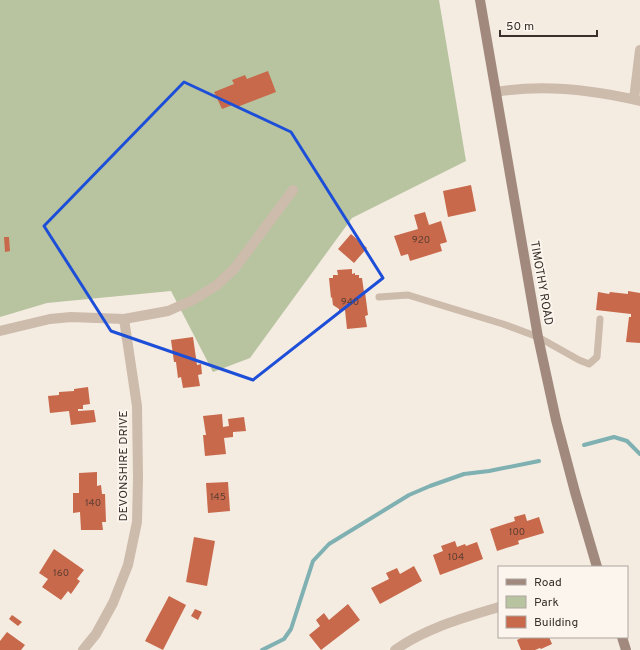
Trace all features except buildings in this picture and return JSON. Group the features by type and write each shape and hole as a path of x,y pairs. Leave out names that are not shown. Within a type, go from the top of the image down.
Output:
{"main road":[{"name":"TIMOTHY ROAD","path":"480,0 538,337 558,427 597,566"},
{"path":"622,638 626,650"}],"street":[{"path":"496,92 512,90 559,89 582,91 637,100 640,50"},
{"path":"0,330 50,319 71,317 124,319 168,311 194,300 217,285 235,268 292,190"},
{"name":"DEVONSHIRE DRIVE","path":"83,650 96,634 114,603 128,565 137,522 138,478 136,406 124,319"},
{"path":"395,650 410,640 432,629 498,607"}],"lane":[{"path":"379,296 408,295 538,337 589,364 598,357 600,319"}],"highlighted area":[{"path":"184,82 291,132 383,278 253,380 111,331 44,226"}],"green space":[{"path":"0,0 439,0 466,161 352,218 250,358 213,372 171,291 47,303 0,317"}],"waterway":[{"path":"584,445 614,437 627,441 640,454"},
{"path":"262,650 284,639 291,629 313,561 329,544 409,495 430,486 464,474 489,471 539,461"}]}
